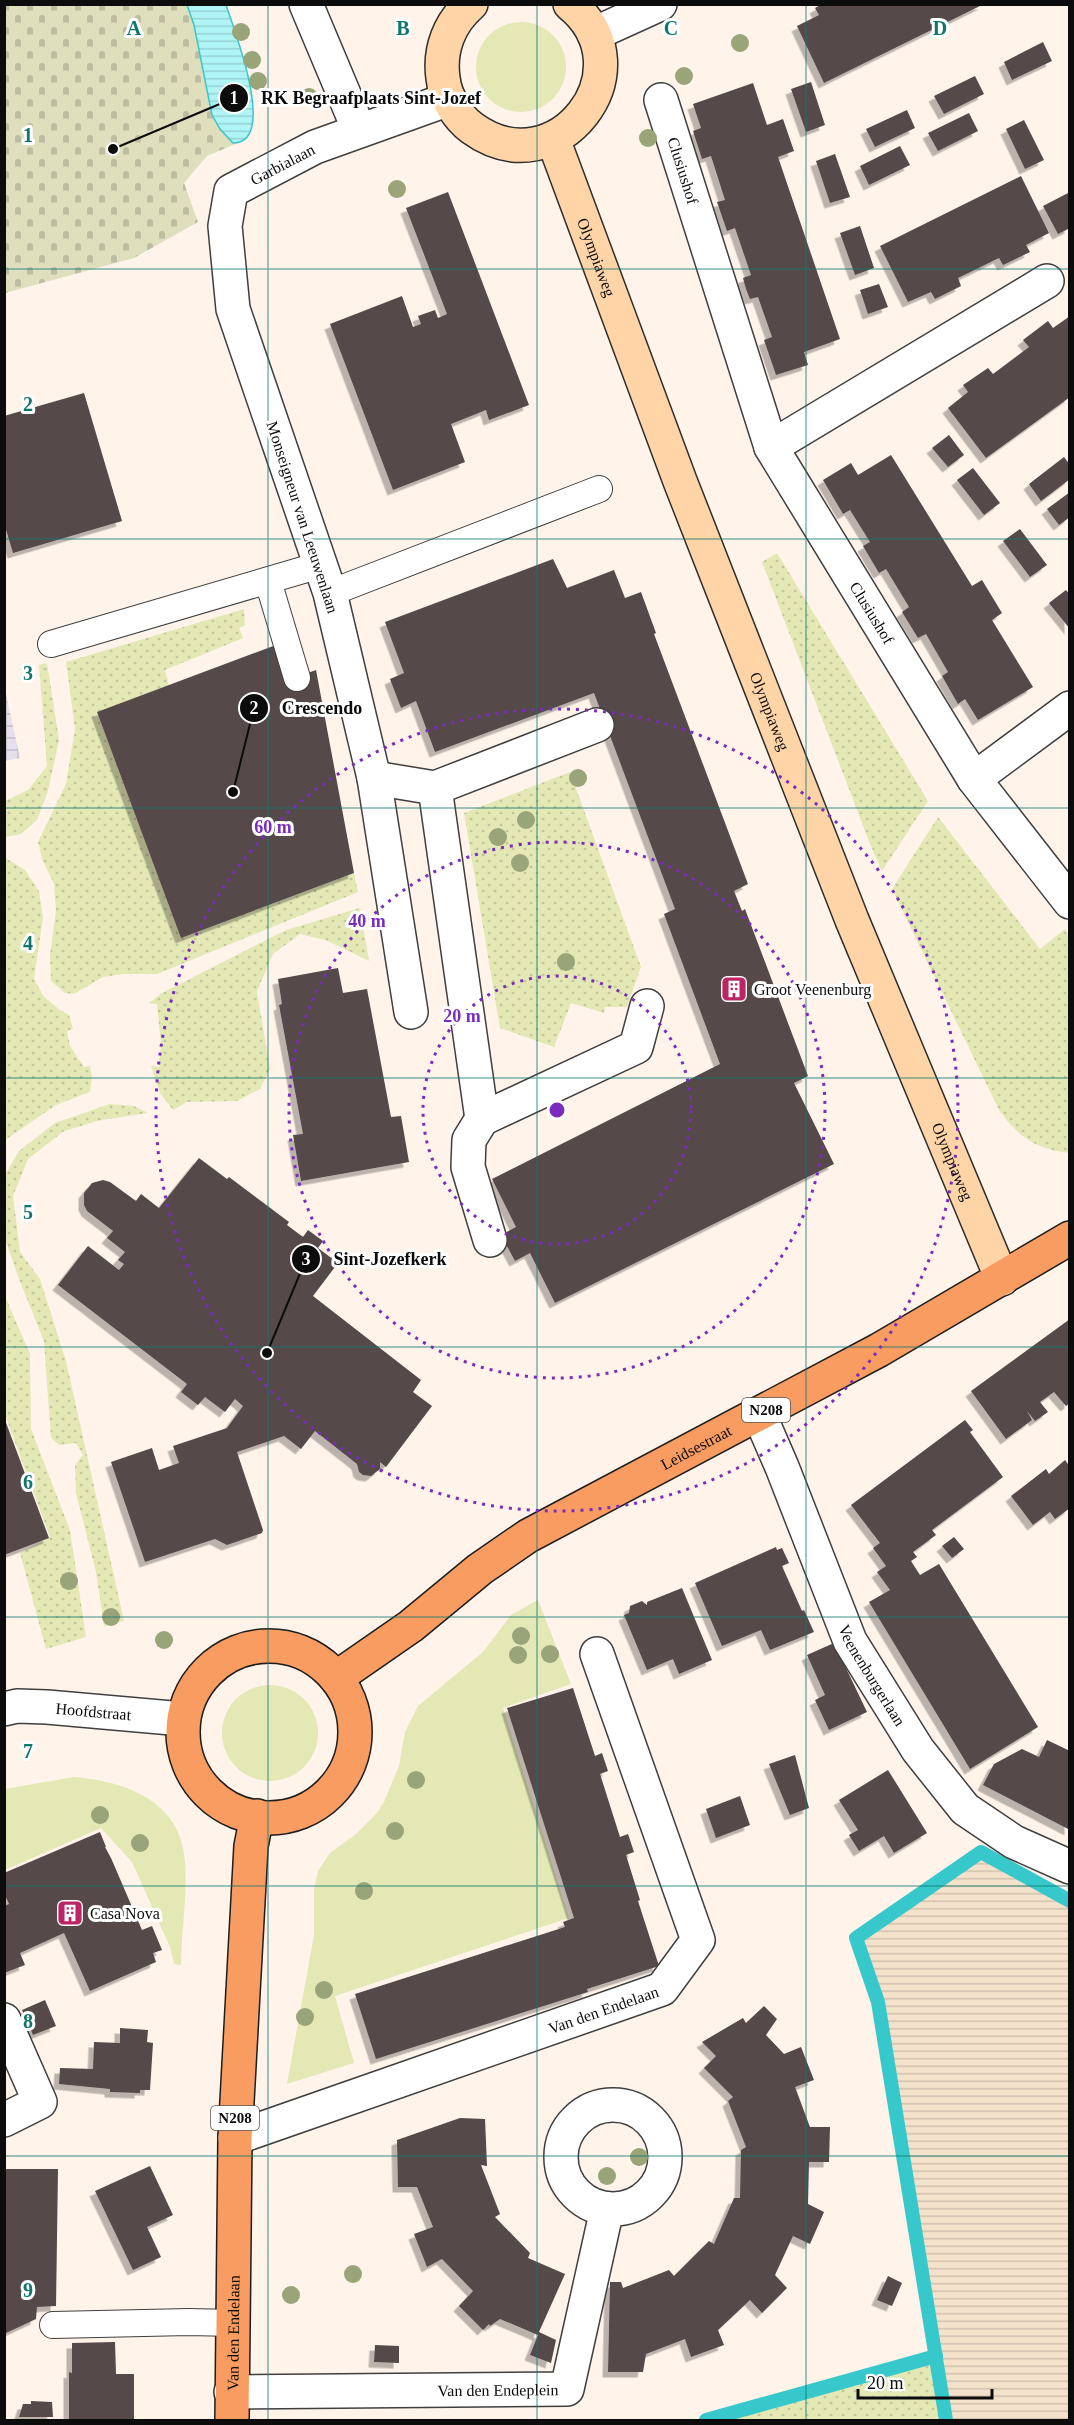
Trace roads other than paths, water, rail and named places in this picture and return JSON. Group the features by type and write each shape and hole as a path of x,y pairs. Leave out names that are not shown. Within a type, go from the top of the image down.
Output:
{"main road":[{"path":"471,4 454,23 443,52 441,68 449,99 467,124 493,140 523,146 553,139 568,130 580,119 597,90 600,62 594,34 586,21 570,4"},
{"name":"Olympiaweg","path":"553,139 680,481 843,897 1002,1279"},
{"name":"Leidsestraat","path":"336,1678 411,1626 480,1569 528,1536 879,1350 1070,1238"},
{"path":"261,1646 289,1648 315,1659 336,1678 349,1698 354,1720 354,1743 349,1764 337,1785 321,1800 302,1811 279,1817 257,1816 238,1812 206,1790 187,1757 183,1738 183,1719 192,1692 209,1669 233,1653 261,1646"},
{"name":"Van den Endelaan","path":"232,2406 235,2138 251,1846 257,1816"}],"street":[{"path":"306,4 359,130"},
{"path":"594,34 660,4"},
{"name":"Garbialaan","path":"233,309 225,226 231,191 315,147 449,99"},
{"name":"Clusiushof","path":"661,100 771,447 974,779 1070,902"},
{"path":"771,447 1047,281"},
{"name":"Monseigneur van Leeuwenlaan","path":"233,309 325,579 374,778 411,1012"},
{"path":"974,779 1070,708"},
{"path":"374,778 435,788 597,725"},
{"path":"435,788 482,1119"},
{"path":"490,1240 468,1167 469,1140 482,1119 636,1047 647,1006"},
{"name":"Veenenburgerlaan","path":"759,1414 850,1641 918,1750 965,1809 1014,1842 1070,1867"},
{"name":"Van den Endelaan","path":"235,2138 662,1989 698,1940 597,1654"},
{"name":"Hoofdstraat","path":"4,1710 18,1706 47,1707 183,1719"},
{"path":"4,2020 40,2102 4,2120"},
{"name":"Van den Endeplein","path":"232,2406 317,2392 567,2389 607,2209"}],"lane":[{"path":"51,644 268,581 325,579 599,489"},
{"path":"268,581 297,678"},
{"path":"53,2325 234,2323"}],"water":[{"path":"187,5 226,5 243,58 253,105 252,125 246,138 233,143 220,129 212,115 194,25"}],"waterway":[{"path":"946,2420 878,2002 856,1938 981,1852 1070,1901"},
{"path":"706,2420 936,2356"}],"place":[{"name":"RK Begraafplaats Sint-Jozef","path":"113,149"},
{"name":"Crescendo","path":"233,792"},
{"name":"Groot Veenenburg","path":"734,989"},
{"name":"Sint-Jozefkerk","path":"267,1353"},
{"name":"Casa Nova","path":"70,1913"}]}
